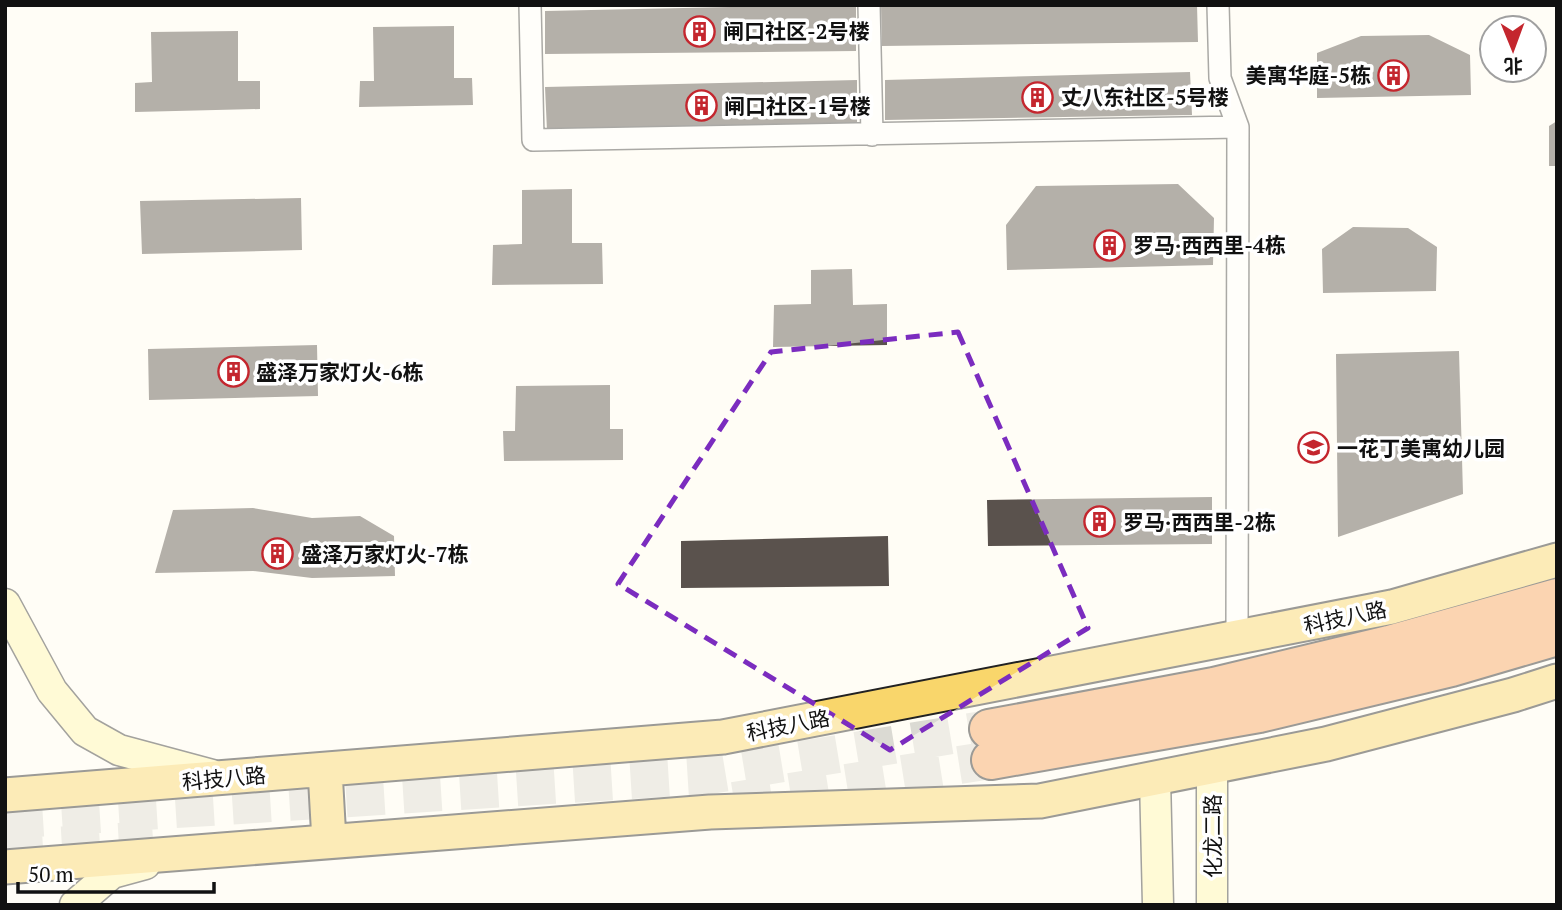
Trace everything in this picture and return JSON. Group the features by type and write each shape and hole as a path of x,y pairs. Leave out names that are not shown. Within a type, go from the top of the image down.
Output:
{"highway":[{"name":"科技八路","path":"1557,598 1389,645 990,744 1259,713 1451,667 1557,636"}],"main road":[{"name":"科技八路","path":"5,795 723,737 1392,607 1557,559"},
{"path":"5,604 52,691 85,731 119,750 223,778"},
{"path":"5,867 710,812 1040,801 1326,744 1557,681"},
{"name":"化龙二路","path":"1212,767 1212,905"},
{"path":"326,769 329,841"},
{"path":"1155,778 1158,905"},
{"path":"75,905 112,873 198,850"}],"street":[{"path":"530,5 533,140 1238,127"},
{"path":"869,5 872,135"},
{"path":"1218,5 1220,78 1238,127 1237,639"}],"highlighted area":[{"path":"958,332 1088,628 890,750 618,584 771,352"}],"building":[{"name":"闸口社区-2号楼","path":"856,5 856,51 545,54 545,11"},
{"path":"881,5 1197,5 1198,42 882,46"},
{"path":"454,26 454,78 472,78 473,105 359,107 360,81 374,81 373,27"},
{"path":"238,31 238,81 260,81 260,109 135,112 135,83 152,82 151,32"},
{"name":"美寓华庭-5栋","path":"1429,35 1470,55 1471,95 1317,98 1317,53 1361,36"},
{"name":"丈八东社区-5号楼","path":"1190,72 1192,115 885,120 885,80"},
{"name":"闸口社区-1号楼","path":"857,80 857,125 547,131 545,87"},
{"path":"1557,121 1557,166 1549,166 1549,126"},
{"name":"罗马·西西里-4栋","path":"1178,184 1214,218 1213,265 1007,270 1006,225 1036,186"},
{"path":"572,189 572,243 602,243 603,284 492,285 493,245 522,244 522,190"},
{"path":"301,198 302,250 142,254 140,201"},
{"path":"1353,227 1408,228 1437,247 1436,291 1323,293 1322,249"},
{"path":"852,269 853,305 887,304 887,345 773,347 774,305 811,304 811,270"},
{"name":"盛泽万家灯火-6栋","path":"317,345 318,396 149,400 148,349"},
{"path":"1459,351 1463,494 1338,537 1336,354"},
{"path":"610,385 610,429 623,429 623,460 504,461 503,431 515,431 516,386"},
{"name":"罗马·西西里-2栋","path":"1212,497 1212,544 988,546 987,500"},
{"name":"盛泽万家灯火-7栋","path":"253,508 312,518 360,516 394,536 395,576 312,578 253,571 155,573 173,510"},
{"path":"888,536 889,586 681,588 681,541"}],"tunnel":[{"path":"5,820 710,775 989,729"},
{"path":"734,801 991,760"},
{"path":"5,849 153,840"}],"place":[{"name":"闸口社区-2号楼","path":"700,31"},
{"name":"美寓华庭-5栋","path":"1394,75"},
{"name":"丈八东社区-5号楼","path":"1038,97"},
{"name":"闸口社区-1号楼","path":"701,106"},
{"name":"罗马·西西里-4栋","path":"1110,245"},
{"name":"盛泽万家灯火-6栋","path":"233,372"},
{"name":"一花丁美寓幼儿园","path":"1314,448"},
{"name":"罗马·西西里-2栋","path":"1100,522"},
{"name":"盛泽万家灯火-7栋","path":"278,554"}]}
